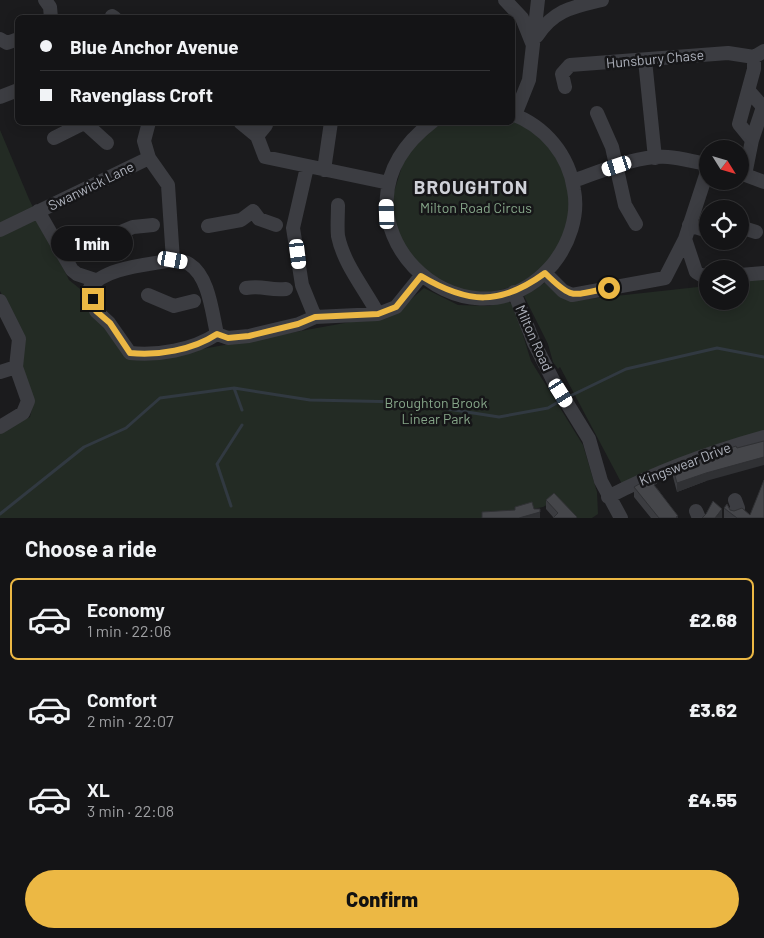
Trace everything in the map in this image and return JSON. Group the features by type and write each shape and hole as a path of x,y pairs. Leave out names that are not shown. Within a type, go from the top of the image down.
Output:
{"street":[{"path":"45,0 50,8 51,15"},
{"name":"Milton Road","path":"505,0 522,18 532,42"},
{"name":"Milton Road","path":"515,113 529,80 538,0"},
{"path":"532,42 546,21 565,10 602,0"},
{"path":"0,39 7,43 15,41"},
{"name":"Hunsbury Chase","path":"565,87 562,74 570,65 728,53 759,54"},
{"path":"749,150 752,140 739,124 759,54"},
{"path":"645,60 655,158"},
{"path":"0,101 15,92"},
{"path":"597,113 612,147 624,206 636,224"},
{"name":"Milton Road","path":"428,125 416,135 399,157 389,183 387,214 391,232 401,253 421,276 447,291 473,297 493,297 514,292 545,273 560,255 570,234 575,211 573,181 565,159 551,140 535,126 515,116"},
{"path":"54,138 82,125"},
{"path":"88,125 107,143"},
{"name":"Swanwick Lane","path":"0,230 149,158 144,141 148,125"},
{"path":"244,125 257,136 264,157 389,183"},
{"path":"257,136 266,125"},
{"path":"324,170 331,125"},
{"path":"573,181 617,166 655,158 667,157 699,162"},
{"path":"149,158 168,185 163,223 173,260"},
{"path":"307,167 285,226 302,285 315,317"},
{"path":"749,177 764,182"},
{"path":"545,273 563,292 572,295 665,278 685,239 701,190"},
{"path":"338,205 338,237 356,279 366,291 378,314"},
{"path":"38,211 72,270 95,280"},
{"path":"208,226 241,220 253,211 259,219 285,226"},
{"path":"104,239 133,227 163,223"},
{"path":"690,225 699,228"},
{"path":"749,230 756,232"},
{"path":"685,239 696,272 699,274"},
{"path":"217,334 204,343 148,355 130,353 110,323 96,311 90,288 95,280 107,274 173,260 188,263 198,271 201,300 217,334 228,338 249,336 298,324 315,317 378,314 396,307 421,276"},
{"path":"749,274 764,273"},
{"path":"246,288 260,286 275,290 286,289"},
{"name":"Milton Road","path":"514,292 534,343 554,382 589,439 617,517"},
{"path":"148,295 174,306 201,300"},
{"path":"0,301 19,339 16,367 28,401 23,413 0,427"},
{"path":"0,372 16,367"},
{"name":"Kingswear Drive","path":"608,496 719,449 764,437"}],"green space":[{"name":"Milton Road Circus","path":"515,116 565,159 575,211 545,273 511,287 473,297 421,276 387,214 404,160 430,125 515,125"},
{"name":"Broughton Brook Linear Park","path":"0,130 29,199 69,280 84,292 91,310 147,359 394,314 424,288 458,305 489,306 508,301 514,306 531,361 583,445 597,492 598,514 592,518 572,518 556,500 543,507 484,518 0,518 0,431 30,417 33,404 19,361 22,335 0,291"},
{"path":"764,278 764,432 723,442 622,484 560,367 558,369 553,362 548,344 524,296 546,282 579,300 699,287 699,310 749,310 749,280"}],"building":[{"path":"764,441 764,457 677,483 673,469 701,458 727,451 727,449 736,446 737,448"},
{"path":"653,476 657,483 654,485 678,516 677,518 659,518 634,487"},
{"path":"764,480 764,518 737,518 724,508 727,504 730,510 734,511 742,508 750,515"},
{"path":"554,493 576,518 553,518 558,513 546,500"},
{"path":"713,501 722,509 715,518 702,518 706,514"},
{"path":"532,502 534,509 540,509 540,512 519,518 482,518 482,512 515,510 515,507"}],"waterway":[{"path":"568,397 626,369 717,348 764,357"},
{"path":"234,388 242,410"},
{"path":"0,514 84,447 126,428 160,398 234,388 310,400 403,402 499,417 548,408 560,401"},
{"path":"231,506 217,464 242,425"}],"district":[{"name":"BROUGHTON","path":"471,187"}],"route":[{"path":"93,299 96,311 110,323 130,353 148,355 204,343 217,334 228,338 249,336 298,324 315,317 329,318 378,314 396,307 421,276 447,291 473,297 493,297 514,292 530,284 545,273 563,292 572,295 609,288"}]}
